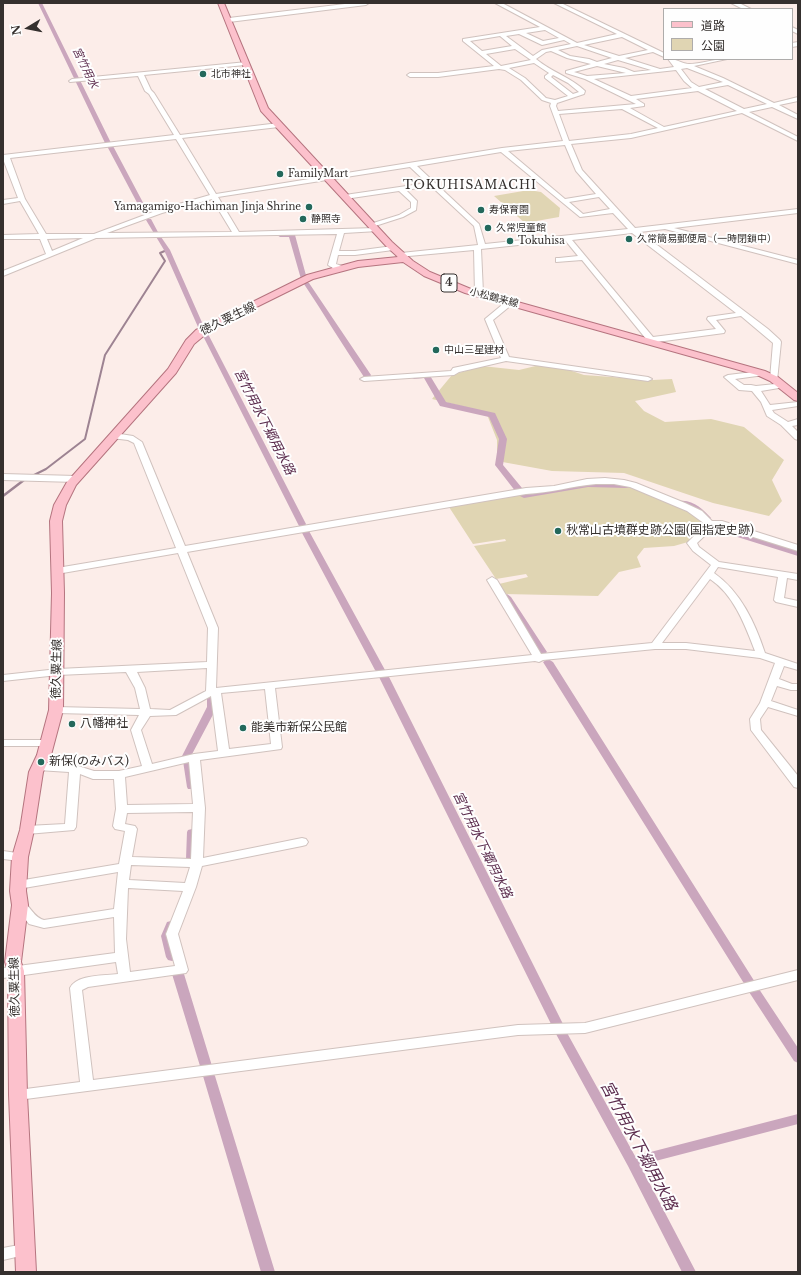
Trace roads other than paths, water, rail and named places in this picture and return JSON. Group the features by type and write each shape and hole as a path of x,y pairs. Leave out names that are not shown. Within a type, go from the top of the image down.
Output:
{"main road":[{"name":"小松鶴来線","path":"221,3 264,110 393,248 426,274 468,291 652,341 761,373 778,382 798,398"},
{"name":"徳久粟生線","path":"26,1272 18,1095 10,972 13,962 20,905 18,885 20,856 27,830 38,766 48,743 56,710 58,672 56,521 60,505 65,492 180,361 187,344 194,336 310,277 327,274 339,268 403,257"}],"street":[{"path":"229,20 366,3"},
{"path":"498,3 576,44 659,71"},
{"path":"557,3 663,54"},
{"path":"734,3 746,8"},
{"path":"502,35 516,48 533,60 576,85 582,93 555,102 544,99 523,79 501,67 465,40 545,28"},
{"path":"520,32 542,43 565,38"},
{"path":"410,75 438,75 501,67 533,60 544,50 622,35"},
{"path":"481,53 516,48"},
{"path":"551,49 569,57 622,69 634,74"},
{"path":"569,57 594,50"},
{"path":"572,96 547,77 654,50"},
{"path":"672,60 679,68 684,79 698,89 798,139"},
{"path":"674,60 728,83 770,105 798,117"},
{"path":"587,78 659,71 719,60"},
{"path":"72,81 245,63"},
{"path":"555,113 642,105 587,78 568,72"},
{"path":"140,74 148,91 151,93 237,234"},
{"path":"576,85 594,82"},
{"path":"630,98 698,89 728,83"},
{"path":"3,274 98,235 172,207 214,196 502,150 614,138 664,129 798,98"},
{"path":"555,102 553,106 555,113 579,171 633,230 765,331 777,342 778,382 755,389"},
{"path":"623,107 664,129"},
{"path":"50,255 43,236 22,200 5,156 279,126"},
{"path":"502,150 582,216 616,210"},
{"path":"411,164 478,225 479,293"},
{"path":"346,197 432,184"},
{"path":"3,236 340,232 374,228 414,209 414,201 401,189"},
{"path":"564,201 602,195"},
{"path":"3,202 22,200"},
{"path":"403,257 479,246 567,238 798,211"},
{"path":"662,227 798,262"},
{"path":"339,268 332,265 340,232"},
{"path":"567,238 652,341 721,331 711,319 742,314"},
{"path":"335,253 393,248"},
{"path":"559,260 584,258"},
{"path":"506,359 489,319 511,302"},
{"path":"364,379 454,373 456,370 506,359 648,379"},
{"path":"761,373 728,377 742,388 751,387 755,389 765,402 773,418 785,425 798,437"},
{"path":"768,408 798,404"},
{"path":"785,425 798,422"},
{"path":"114,436 130,438 138,442 213,628 213,692 224,754"},
{"path":"3,478 76,479"},
{"path":"57,571 588,482 627,483 642,487 648,492 694,511 709,524 719,523 798,548"},
{"path":"709,524 710,526 692,543 696,549 716,564 798,577"},
{"path":"655,646 716,564"},
{"path":"709,574 719,579 730,591 755,636 761,655"},
{"path":"783,575 779,600 798,604"},
{"path":"492,580 539,659"},
{"path":"56,710 172,713 213,692 655,646 686,646 761,655 798,667"},
{"path":"780,662 765,703 755,719 756,730 798,784"},
{"path":"3,678 58,672 213,665"},
{"path":"131,669 132,675 140,688 146,713 136,730 148,768"},
{"path":"773,681 792,687 798,687"},
{"path":"38,766 75,769 93,775 119,775 194,757 277,747 270,685"},
{"path":"765,703 798,713"},
{"path":"3,743 48,743"},
{"path":"87,1085 76,988 85,983 182,970 172,934 190,887 197,863 200,808 194,757"},
{"path":"27,830 70,827 75,769"},
{"path":"119,775 122,809 119,826 130,829 124,864 119,912 121,957 125,978"},
{"path":"122,809 200,808"},
{"path":"18,885 124,864 197,863 302,842"},
{"path":"3,855 20,856"},
{"path":"122,884 190,887"},
{"path":"20,905 33,921 44,924 119,912"},
{"path":"10,972 121,957"},
{"path":"18,1095 518,1030 585,1028 798,975"},
{"path":"3,1254 24,1250"}],"waterway":[{"name":"宮竹用水","path":"40,3 108,143"},
{"name":"宮竹用水下郷用水路","path":"110,146 145,212"},
{"name":"宮竹用水下郷用水路","path":"149,220 156,233"},
{"name":"宮竹用水下郷用水路","path":"157,235 167,250 201,327"},
{"path":"280,235 292,235 304,279"},
{"path":"32,476 46,469 85,439 105,355 165,261 160,253 167,250"},
{"path":"307,284 315,296"},
{"path":"317,298 367,375"},
{"name":"宮竹用水下郷用水路","path":"204,332 302,524"},
{"path":"414,377 426,376 443,404 492,415 503,439 499,465 519,490"},
{"path":"3,496 24,480"},
{"path":"524,496 588,485 627,486"},
{"path":"683,503 698,509 707,518"},
{"path":"715,527 798,553"},
{"name":"宮竹用水下郷用水路","path":"305,531 380,670"},
{"path":"507,597 542,652"},
{"path":"548,662 749,982"},
{"name":"宮竹用水下郷用水路","path":"384,677 557,1024"},
{"path":"187,756 212,707 212,696"},
{"path":"188,761 192,787"},
{"path":"191,859 192,832"},
{"path":"171,925 166,936 172,957"},
{"path":"178,974 206,1066"},
{"path":"755,992 798,1058"},
{"name":"宮竹用水下郷用水路","path":"562,1034 632,1162"},
{"path":"209,1076 268,1272"},
{"path":"632,1162 798,1119"},
{"name":"宮竹用水下郷用水路","path":"632,1162 689,1272"}],"place":[{"name":"北市神社","path":"203,74"},
{"name":"FamilyMart","path":"280,174"},
{"name":"Yamagamigo-Hachiman Jinja Shrine","path":"309,207"},
{"name":"寿保育園","path":"481,210"},
{"name":"静照寺","path":"303,219"},
{"name":"久常児童館","path":"488,228"},
{"name":"久常簡易郵便局（一時閉鎖中）","path":"629,239"},
{"name":"Tokuhisa","path":"510,241"},
{"name":"中山三星建材","path":"436,350"},
{"name":"秋常山古墳群史跡公園(国指定史跡)","path":"558,531"},
{"name":"八幡神社","path":"72,724"},
{"name":"能美市新保公民館","path":"243,728"},
{"name":"新保(のみバス)","path":"41,762"}],"district":[{"name":"TOKUHISAMACHI","path":"470,186"}]}
